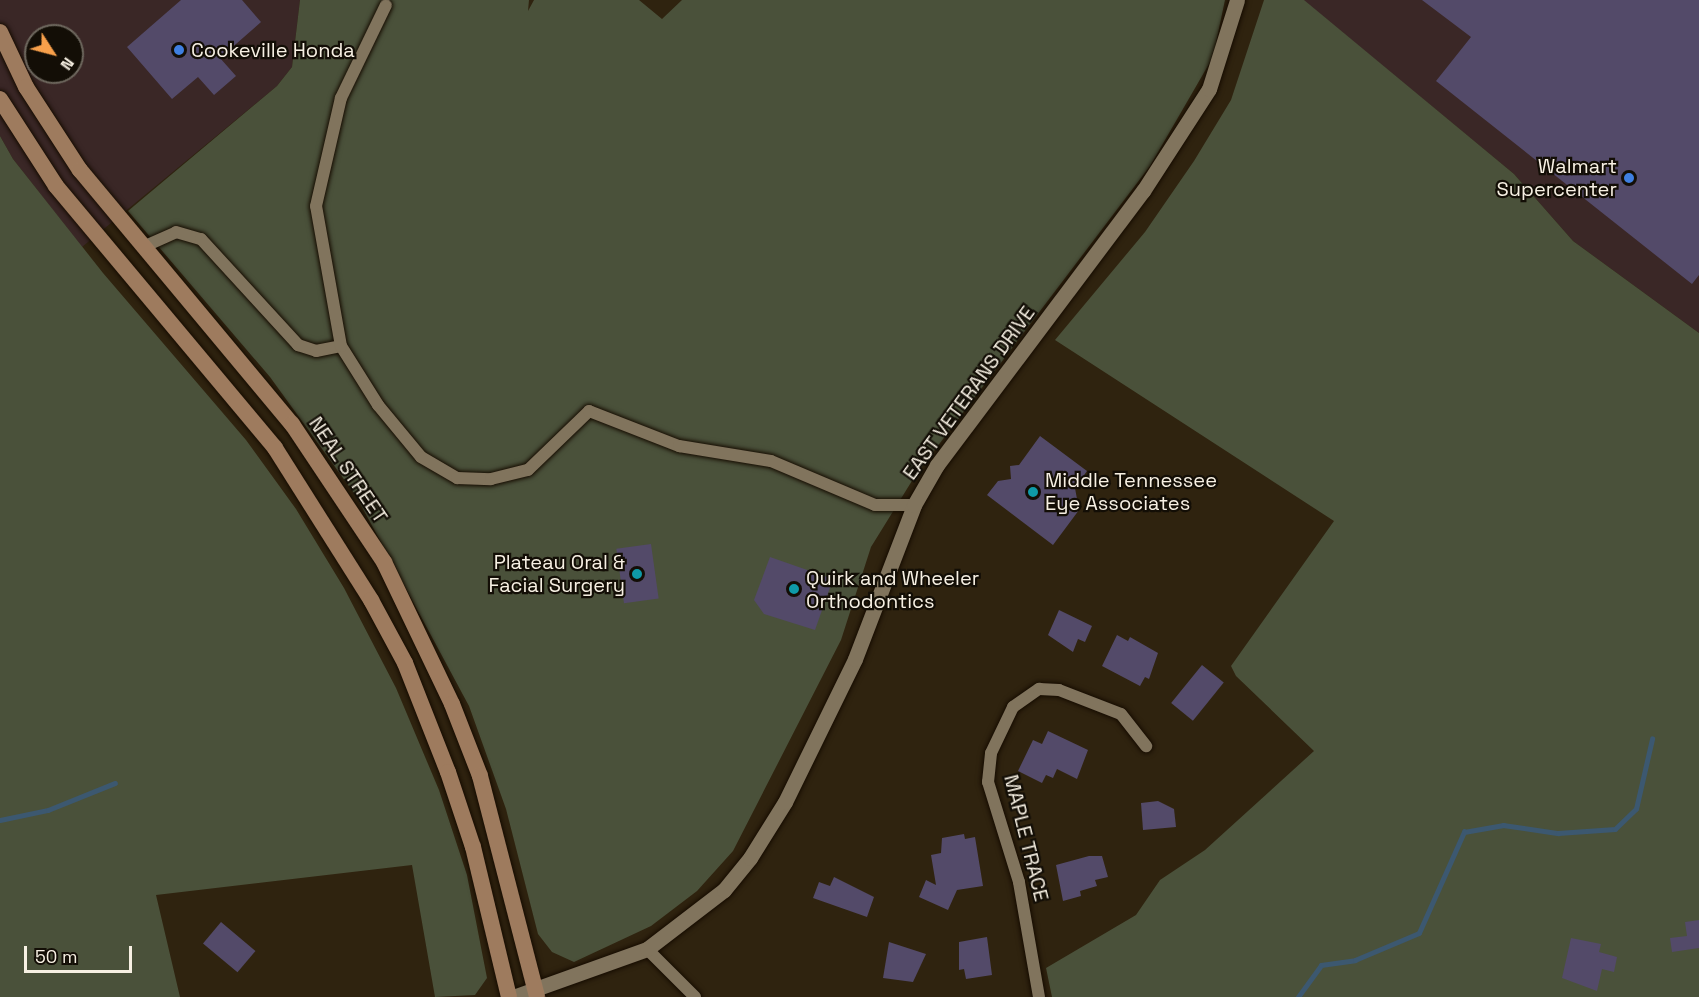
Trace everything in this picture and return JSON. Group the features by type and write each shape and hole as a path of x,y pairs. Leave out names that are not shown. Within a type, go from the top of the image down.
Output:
{"main road":[{"name":"NEAL STREET","path":"0,32 54,134 143,247 292,424 384,562 452,704 480,776 537,993"},
{"path":"0,99 56,186 288,466 371,600 405,663 448,772 473,847 511,997"}],"street":[{"name":"EAST VETERANS DRIVE","path":"511,997 537,993 646,949 724,890 785,802 855,659 914,505 937,465 1143,191 1209,89 1237,0"},
{"path":"386,5 341,98 316,207 341,346 378,405 422,458 457,478 490,479 528,470 589,411 679,446 771,461 875,505 914,505"},
{"path":"143,247 176,232 201,239 298,345 316,351 341,346"},
{"name":"MAPLE TRACE","path":"1039,997 1019,882 988,782 991,753 1013,707 1039,689 1059,690 1121,714 1146,746"},
{"path":"646,949 695,997"}],"shaded area":[{"path":"0,0 300,0 292,67 277,86 82,247 13,159 0,136"},
{"name":"Walmart Supercenter","path":"1303,0 1699,0 1699,333 1573,241 1514,174"}],"green space":[{"path":"300,0 529,0 528,11 534,0 639,0 662,19 682,0 1225,0 1213,57 1150,166 915,476 871,547 841,640 733,851 697,891 651,926 574,962 552,952 538,934 506,809 469,706 356,496 270,377 128,211 277,86 292,67"},
{"path":"1264,0 1304,0 1514,174 1573,241 1699,333 1699,997 1052,997 1046,968 1136,915 1160,880 1205,850 1314,751 1236,676 1231,666 1334,521 1055,340 1145,232 1194,161 1231,100"},
{"path":"0,136 13,159 103,273 246,440 296,509 344,588 396,688 439,790 467,875 487,978 475,995 435,997 412,865 156,895 180,997 0,997"}],"building":[{"name":"Cookeville Honda","path":"181,0 242,0 261,22 220,58 236,76 214,95 198,77 172,99 127,47"},
{"name":"Walmart Supercenter","path":"1422,0 1699,0 1699,275 1692,284 1436,81 1471,37"},
{"name":"Middle Tennessee Eye Associates","path":"1040,436 1087,471 1075,488 1079,510 1053,545 987,495 998,481 1011,479 1010,466 1019,465"},
{"name":"Plateau Oral & Facial Surgery","path":"651,544 659,598 624,603 616,549"},
{"name":"Quirk and Wheeler Orthodontics","path":"770,557 833,579 815,630 764,614 754,600"},
{"path":"1059,610 1092,626 1085,642 1078,639 1073,652 1048,635"},
{"path":"1117,635 1128,641 1130,637 1158,653 1149,679 1145,677 1140,686 1102,666"},
{"path":"1202,665 1224,683 1193,721 1171,703"},
{"path":"1048,731 1088,750 1077,779 1057,769 1053,778 1046,775 1042,783 1018,771 1033,740 1042,744"},
{"path":"1158,801 1174,809 1176,827 1143,830 1141,803"},
{"path":"964,834 965,839 975,837 983,886 957,890 948,910 919,897 926,880 936,885 931,855 941,853 942,838"},
{"path":"1089,856 1102,856 1108,877 1095,880 1097,886 1080,891 1081,896 1063,901 1056,865"},
{"path":"834,877 874,897 867,917 813,898 819,882 830,886"},
{"path":"1699,920 1699,948 1672,952 1670,938 1687,936 1685,922"},
{"path":"221,922 255,951 237,972 203,943"},
{"path":"987,937 992,975 966,979 964,969 959,970 959,942"},
{"path":"1571,938 1601,944 1599,952 1617,957 1614,972 1602,969 1597,991 1562,978"},
{"path":"889,942 926,954 913,982 883,978"}],"waterway":[{"path":"1298,997 1321,965 1355,960 1419,933 1464,832 1503,825 1558,833 1615,829 1636,809 1652,739"},
{"path":"0,820 48,810 115,783"}],"place":[{"name":"Cookeville Honda","path":"179,50"},
{"name":"Walmart Supercenter","path":"1629,178"},
{"name":"Middle Tennessee Eye Associates","path":"1033,492"},
{"name":"Plateau Oral & Facial Surgery","path":"637,574"},
{"name":"Quirk and Wheeler Orthodontics","path":"794,589"}]}
